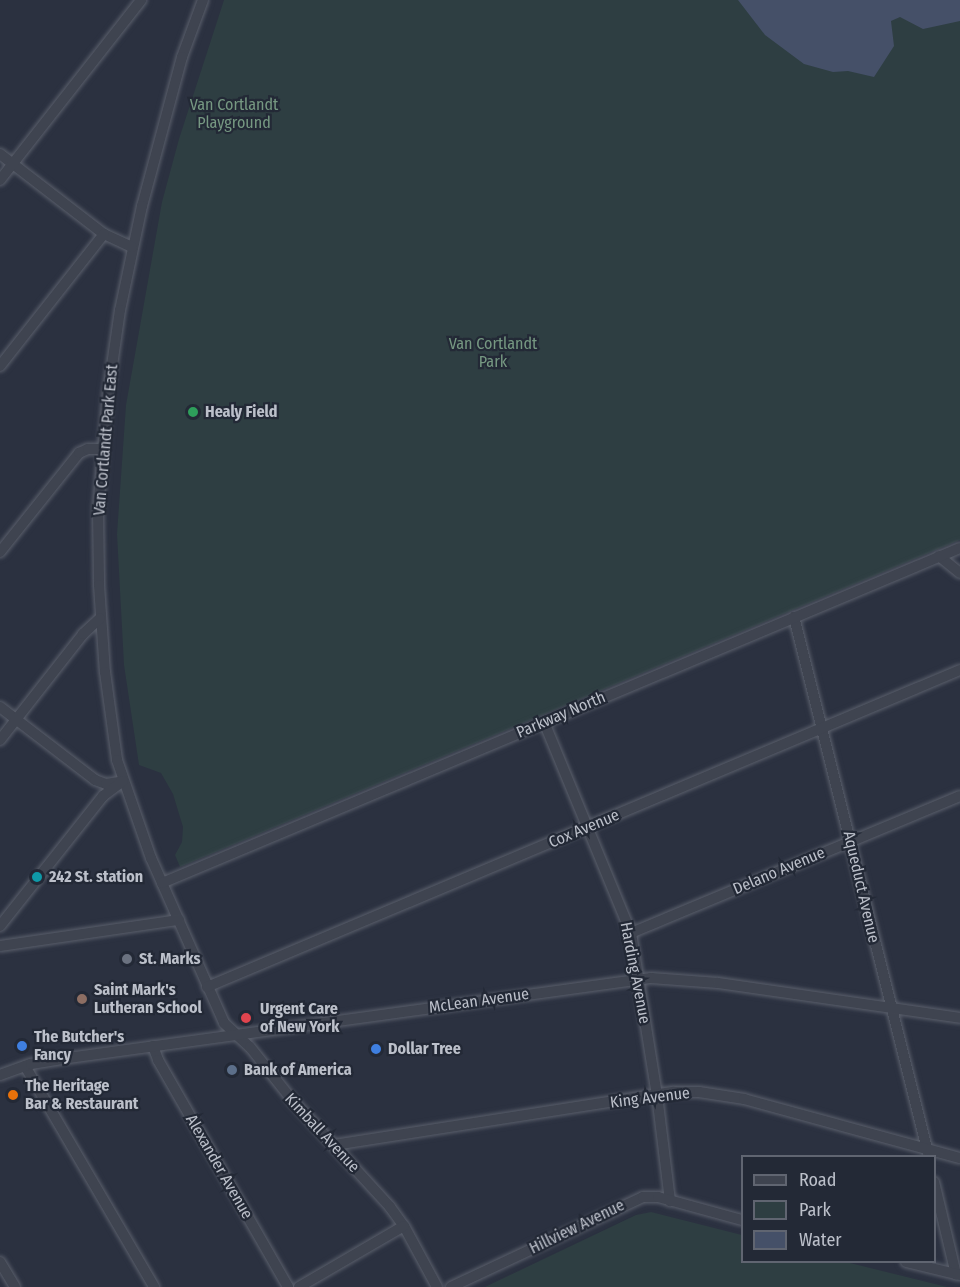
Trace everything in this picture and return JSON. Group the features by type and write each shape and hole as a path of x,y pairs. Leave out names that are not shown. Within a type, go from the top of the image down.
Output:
{"street":[{"path":"0,180 141,0"},
{"name":"Van Cortlandt Park East","path":"162,883 123,781 109,705 100,618 98,529 103,448 117,329 132,248 182,57 203,0"},
{"path":"0,154 104,234 132,248"},
{"path":"0,366 104,234"},
{"path":"0,552 79,453 88,448 103,448"},
{"name":"Parkway North","path":"162,883 960,548"},
{"path":"939,556 960,573"},
{"name":"Aqueduct Avenue","path":"794,617 928,1153"},
{"path":"0,740 83,634 100,618"},
{"name":"Cox Avenue","path":"207,987 824,730 960,670"},
{"path":"0,707 98,782 123,781"},
{"name":"Harding Avenue","path":"544,722 631,933 657,1095 670,1201"},
{"path":"0,926 103,796 123,781"},
{"name":"Delano Avenue","path":"631,933 960,796"},
{"name":"Kimball Avenue","path":"162,883 224,1023 404,1226 437,1287"},
{"path":"0,946 179,920"},
{"name":"McLean Avenue","path":"0,1075 25,1066 153,1046 638,979 704,981 960,1018"},
{"name":"Alexander Avenue","path":"153,1046 158,1060 288,1287"},
{"path":"25,1066 154,1287"},
{"name":"King Avenue","path":"334,1145 657,1095 699,1092 744,1099 928,1153 960,1158"},
{"path":"910,1263 958,1275 936,1190"},
{"name":"Hillview Avenue","path":"451,1287 627,1202 643,1197 670,1201 741,1220"},
{"path":"299,1287 404,1226"},
{"path":"0,1262 15,1287"}],"green space":[{"name":"Van Cortlandt Park","path":"224,0 960,0 960,540 180,867 175,855 182,842 183,827 173,794 161,773 139,765 124,665 117,534 126,405 162,202 179,139"},
{"path":"651,1212 741,1235 741,1263 850,1263 947,1287 485,1287 636,1215"}],"water":[{"path":"738,0 960,0 960,21 923,29 900,17 891,21 894,46 874,77 848,71 833,72 804,64 765,35"}],"place":[{"name":"Healy Field","path":"193,412"},
{"name":"242 St. station","path":"37,877"},
{"name":"St. Marks","path":"127,959"},
{"name":"Saint Mark's Lutheran School","path":"82,999"},
{"name":"Urgent Care of New York","path":"246,1018"},
{"name":"The Butcher's Fancy","path":"22,1046"},
{"name":"Dollar Tree","path":"376,1049"},
{"name":"Bank of America","path":"232,1070"},
{"name":"The Heritage Bar & Restaurant","path":"13,1095"}],"park label":[{"name":"Van Cortlandt Playground","path":"234,114"}]}
